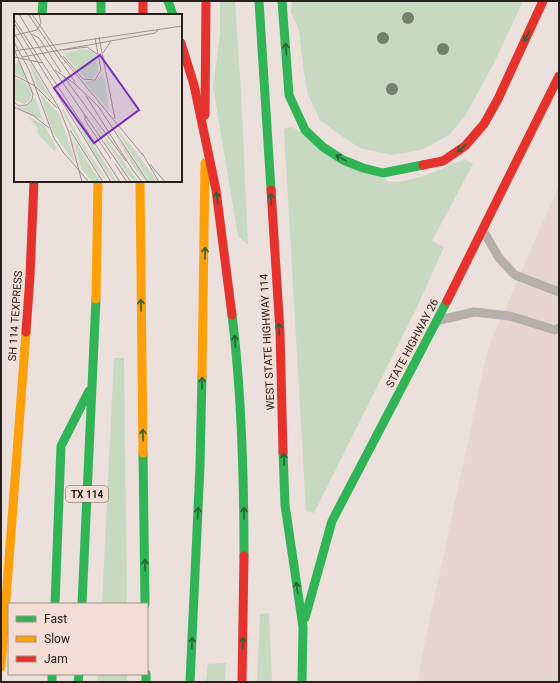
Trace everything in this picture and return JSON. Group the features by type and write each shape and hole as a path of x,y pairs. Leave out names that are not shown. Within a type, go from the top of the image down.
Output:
{"main road":[{"path":"42,14 43,1"},
{"path":"101,1 101,14"},
{"path":"143,1 143,14"},
{"path":"168,1 173,14"},
{"path":"190,682 200,458 206,219 206,1"},
{"name":"WEST STATE HIGHWAY 114","path":"259,1 280,331 285,504 302,627 302,682"},
{"path":"282,1 289,94 305,130 323,147 343,160 363,168 383,173 443,161 465,146 484,124 491,111 543,1"},
{"path":"182,46 194,85 216,190 234,331 241,404 244,471 244,610 242,682"},
{"name":"STATE HIGHWAY 26","path":"302,627 332,521 483,231 559,76"},
{"name":"SH 114 TEXPRESS","path":"1,667 30,276 34,182"},
{"name":"TX 114","path":"82,603 95,335 98,182"},
{"path":"140,182 145,603"},
{"path":"55,603 61,446 92,385"}],"lane":[{"path":"483,231 499,258 515,275 559,292"},
{"path":"437,321 474,312 510,316 554,330 559,328"}],"shaded area":[{"path":"559,185 559,682 418,682 421,660 488,348"}],"green space":[{"path":"220,1 235,1 248,245 238,236 213,87 220,34"},
{"path":"292,1 523,1 494,63 465,116 449,135 421,150 392,155 360,148 320,120 308,95 299,30 291,12"},
{"path":"292,127 389,182 409,180 419,177 438,171 465,159 473,164 432,241 444,247 418,305 314,513 306,511 284,129"},
{"path":"114,358 124,358 127,603 102,603"},
{"path":"269,613 272,682 257,682 260,614"},
{"path":"226,663 225,682 206,682 208,664"},
{"path":"98,675 127,675 127,682 97,682"}],"traffic: fast":[{"path":"42,14 43,1"},
{"path":"101,1 101,14"},
{"path":"168,1 173,14"},
{"path":"259,1 271,190"},
{"path":"282,1 289,95 305,130 323,147 343,160 363,168 383,173 423,165"},
{"path":"82,603 96,299"},
{"path":"305,618 332,521 447,301"},
{"path":"232,315 242,435 244,556"},
{"path":"190,682 200,466 202,376"},
{"path":"55,603 61,446 89,391"},
{"path":"283,452 285,505 303,627 302,682"},
{"path":"143,453 145,603"},
{"path":"52,675 52,682"},
{"path":"78,682 79,675"},
{"path":"146,675 146,682"}],"traffic: slow":[{"path":"202,376 205,163"},
{"path":"96,299 98,182"},
{"path":"140,182 143,453"},
{"path":"1,667 26,332"}],"traffic: jam":[{"path":"143,1 143,14"},
{"path":"205,115 206,1"},
{"path":"423,165 443,161 465,146 484,124 498,99 543,1"},
{"path":"182,46 194,85 216,190 232,315"},
{"path":"447,301 559,76"},
{"path":"26,332 34,182"},
{"path":"271,190 280,331 283,452"},
{"path":"242,682 244,556"}]}
